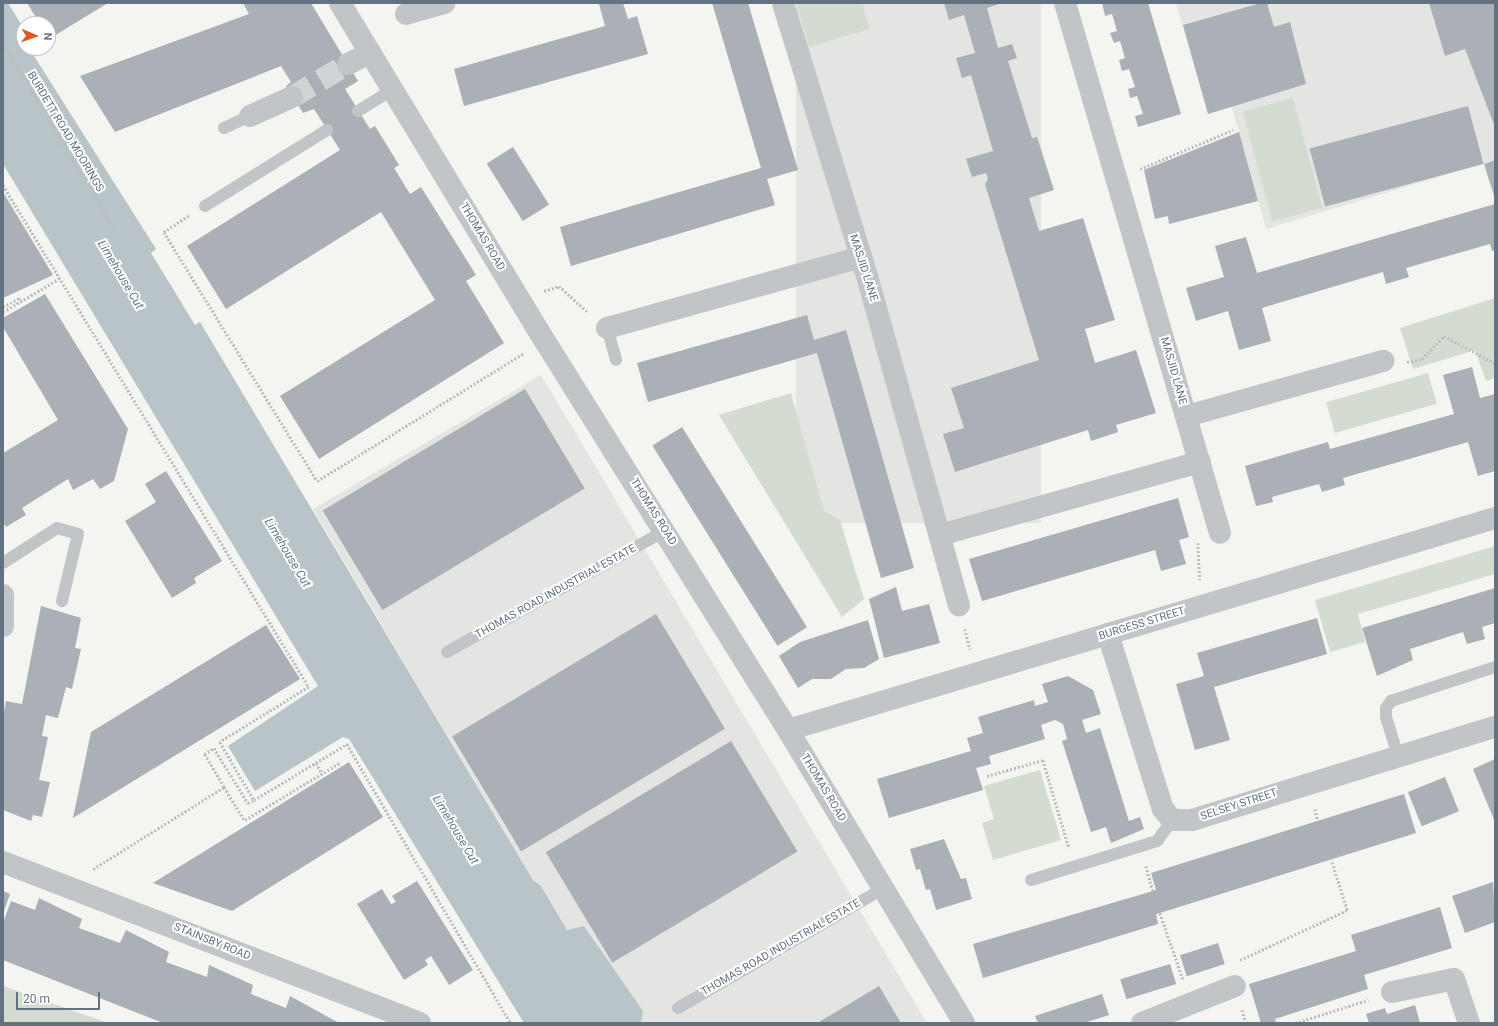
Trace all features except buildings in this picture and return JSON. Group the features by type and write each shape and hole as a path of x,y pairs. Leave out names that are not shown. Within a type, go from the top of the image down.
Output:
{"street":[{"name":"THOMAS ROAD","path":"340,3 544,340 788,730 964,1023"},
{"path":"406,14 444,3"},
{"name":"MASJID LANE","path":"783,3 861,258 959,605"},
{"name":"MASJID LANE","path":"1065,3 1220,533"},
{"path":"348,64 370,53"},
{"path":"250,116 292,97"},
{"path":"607,328 861,258"},
{"name":"MASJID LANE","path":"1187,416 1383,361"},
{"path":"940,535 1200,462"},
{"name":"BURGESS STREET","path":"788,730 976,672 1495,518"},
{"path":"3,595 3,626"},
{"path":"1108,634 1163,809 1172,820"},
{"name":"SELSEY STREET","path":"1172,820 1192,820 1495,727"},
{"name":"STAINSBY ROAD","path":"3,862 68,884 420,1023"},
{"path":"1392,992 1454,979 1469,1023"},
{"path":"1142,1023 1191,1002 1235,986"}],"lane":[{"path":"358,111 392,90"},
{"path":"224,128 250,116"},
{"path":"205,206 327,130"},
{"path":"607,328 616,360"},
{"path":"3,563 57,528 78,534 62,601"},
{"name":"THOMAS ROAD INDUSTRIAL ESTATE","path":"447,652 664,531"},
{"path":"1398,756 1386,717 1386,708 1391,701 1495,667"},
{"path":"1031,880 1157,841 1172,820"},
{"name":"THOMAS ROAD INDUSTRIAL ESTATE","path":"678,1008 884,888"}],"path":[{"name":"BURDETT ROAD MOORINGS","path":"3,44 114,228"},
{"path":"1117,179 1233,130"},
{"path":"3,185 309,687 220,742 254,800"},
{"path":"205,206 164,232 317,481 544,340"},
{"path":"3,312 60,278"},
{"path":"521,300 559,286 607,328"},
{"path":"3,307 19,298 21,302"},
{"path":"1383,361 1422,359 1444,336 1495,363"},
{"path":"1203,605 1195,544 1220,533"},
{"path":"959,605 976,672"},
{"path":"341,762 245,820 204,754 214,748 248,803 346,744 511,1023"},
{"path":"987,776 1043,760 1074,866"},
{"path":"316,763 322,773"},
{"path":"68,884 224,787"},
{"path":"1140,846 1153,891"},
{"path":"1235,986 1229,965 1346,910 1331,860"},
{"path":"1160,913 1191,1002"},
{"path":"1295,1023 1392,992"}],"shaded area":[{"path":"796,3 1041,3 1041,523 796,523"},
{"path":"796,3 862,3 870,29 809,47"},
{"path":"1176,3 1429,3 1465,49 1495,124 1495,160 1266,229 1232,107 1208,114"},
{"path":"1293,98 1323,208 1272,222 1243,111"},
{"path":"1495,298 1495,378 1486,381 1475,350 1413,369 1400,328"},
{"path":"1428,373 1437,404 1335,433 1326,402"},
{"path":"541,375 927,1023 641,1023 643,1011 584,927 567,930 541,886 533,880 313,509"},
{"path":"791,393 824,511 840,520 864,599 842,617 719,415"},
{"path":"1495,546 1495,574 1358,614 1365,642 1330,652 1315,600"},
{"path":"1040,770 1061,840 993,860 982,823 994,819 984,786"},
{"path":"3,986 108,1023 3,1023"}],"water":[{"name":"Limehouse Cut","path":"3,3 8,3 16,16 16,56 34,56 156,249 151,253 195,325 200,322 533,880 541,886 567,930 584,926 643,1011 641,1023 524,1023 349,739 343,737 255,791 228,746 318,686 3,164"}],"tunnel":[{"path":"292,97 348,64"}]}
